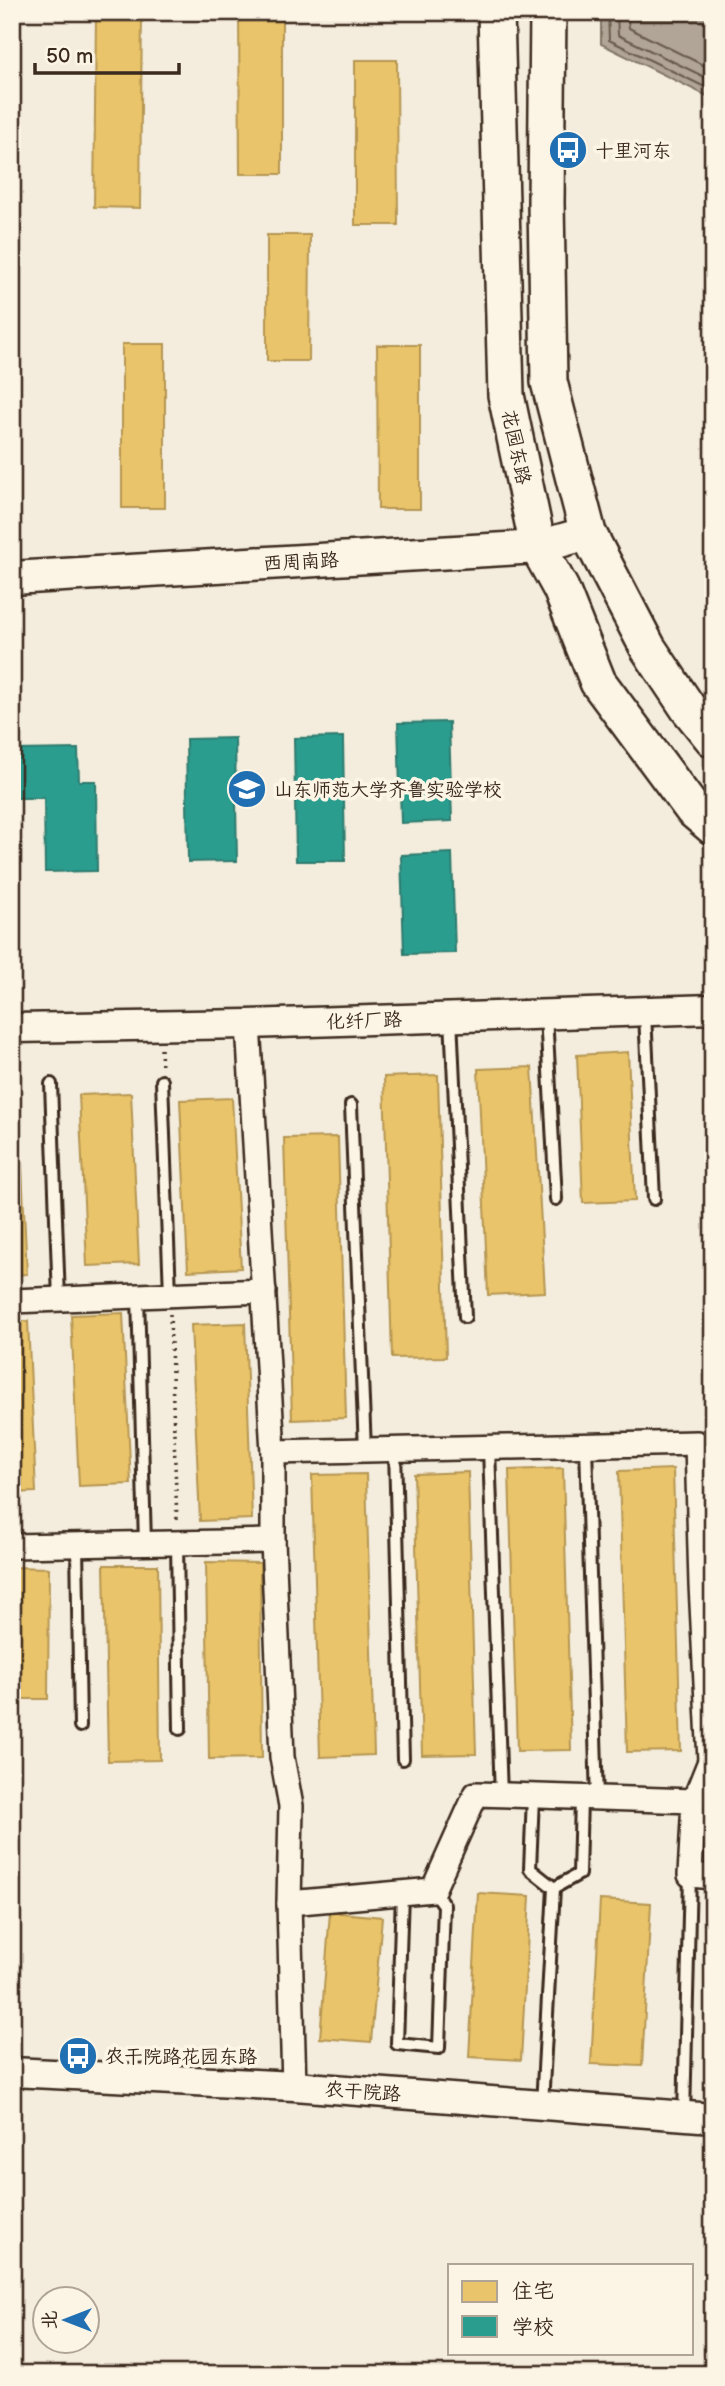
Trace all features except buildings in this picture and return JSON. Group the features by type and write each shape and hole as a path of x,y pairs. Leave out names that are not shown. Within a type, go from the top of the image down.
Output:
{"main road":[{"name":"花园东路","path":"496,12 506,395 538,547 561,589 598,682 693,810 713,828"},
{"path":"548,21 545,202 549,382 588,533 648,648 688,708 713,738"},
{"name":"西周南路","path":"12,578 538,547 588,533"}],"street":[{"name":"化纤厂路","path":"14,1028 248,1024 713,1009"},
{"path":"248,1024 273,1452 273,1541 282,1757 291,1806 289,1903 295,2085"},
{"path":"12,1301 264,1291"},
{"path":"273,1452 698,1443 701,1585 710,1761 694,1801 702,1876"},
{"path":"12,1546 273,1541"},
{"path":"289,1903 433,1890 476,1794 589,1800 694,1801"},
{"name":"农干院路","path":"12,2072 295,2085 713,2118"}],"lane":[{"path":"644,1011 654,1199"},
{"path":"545,1014 556,1199"},
{"path":"451,1018 465,1317"},
{"path":"162,1082 170,1294"},
{"path":"51,1084 59,1299"},
{"path":"351,1105 365,1450"},
{"path":"138,1296 145,1543"},
{"path":"554,1888 579,1874 589,1800 586,1446"},
{"path":"489,1447 501,1796"},
{"path":"395,1450 402,1759"},
{"path":"177,1543 180,1729"},
{"path":"77,1545 80,1726"},
{"path":"533,1797 530,1869 554,1888"},
{"path":"684,2116 702,1876"},
{"path":"542,2105 554,1888"},
{"path":"402,1893 397,2044 439,2048 443,1906 433,1890"}],"path":[{"path":"160,1026 162,1082"},
{"path":"170,1294 177,1543"}],"water":[{"path":"601,12 713,12 713,99 601,44"}],"place":[{"name":"十里河东","path":"568,150"},
{"name":"山东师范大学齐鲁实验学校","path":"247,789"},
{"name":"农干院路花园东路","path":"78,2056"}]}
